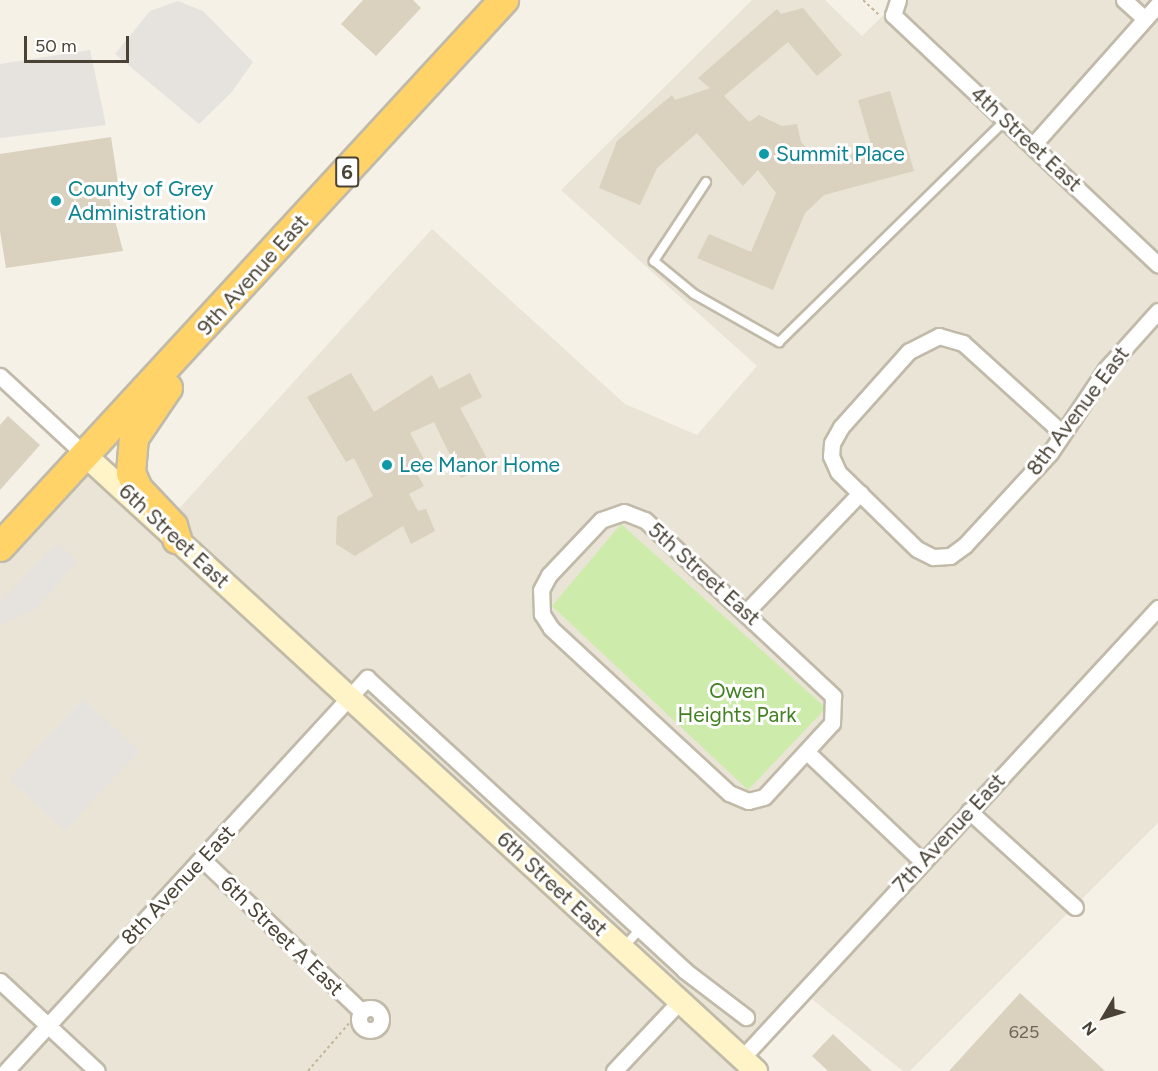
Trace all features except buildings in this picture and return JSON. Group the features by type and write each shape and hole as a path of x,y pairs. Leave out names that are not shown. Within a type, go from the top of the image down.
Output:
{"highway":[{"name":"9th Avenue East","path":"0,548 504,0"},
{"path":"177,539 173,526 138,489 130,458 134,438 165,393 190,343"}],"main road":[{"name":"6th Street East","path":"85,455 349,697 523,838 622,948 749,1064"}],"street":[{"path":"1124,0 1145,19"},
{"path":"1033,145 1158,4"},
{"name":"4th Street East","path":"895,7 1006,120 1158,265"},
{"name":"8th Avenue East","path":"860,493 922,552 950,556 965,545 1050,453 1060,431 1158,311"},
{"path":"746,612 860,493 834,467 832,443 894,368 926,339 948,336 963,343 1060,431"},
{"name":"6th Street East","path":"0,376 85,455"},
{"name":"5th Street East","path":"624,512 645,520 746,612 835,700 832,723 808,753 764,797 748,801 733,796 551,628 540,598 549,575 581,538 606,516 624,512"},
{"name":"7th Avenue East","path":"749,1064 922,862 1158,608"},
{"name":"8th Avenue East","path":"6,1071 349,697"},
{"path":"808,753 922,862"},
{"path":"969,811 1075,907"},
{"name":"6th Street East","path":"523,838 640,929 705,988 746,1017"},
{"name":"6th Street A East","path":"202,859 358,1014"},
{"path":"0,981 97,1071"},
{"path":"615,1071 680,1001"}],"lane":[{"path":"706,182 654,261 694,294 779,342 1006,120"},
{"path":"622,948 640,929"}],"path":[{"path":"863,0 876,14 895,7"},
{"path":"308,1071 358,1014"}],"shaded area":[{"path":"752,0 825,0 862,36 899,0 1158,0 1158,823 910,1071 903,1071 799,989 736,1057 750,1071 0,1071 0,558 90,461 156,534 432,229 625,404 697,435 757,366 561,190"},
{"path":"178,1 203,11 253,62 231,93 199,124 115,54 150,11"},
{"path":"90,50 106,125 0,138 0,64"},
{"path":"57,543 77,561 36,609 0,625 0,602"},
{"path":"83,699 139,751 65,831 9,779"}],"green space":[{"name":"Owen Heights Park","path":"621,524 826,708 748,790 552,606"}],"place":[{"name":"Summit Place","path":"764,154"},
{"name":"County of Grey Administration","path":"56,201"},
{"name":"Lee Manor Home","path":"387,465"}]}
